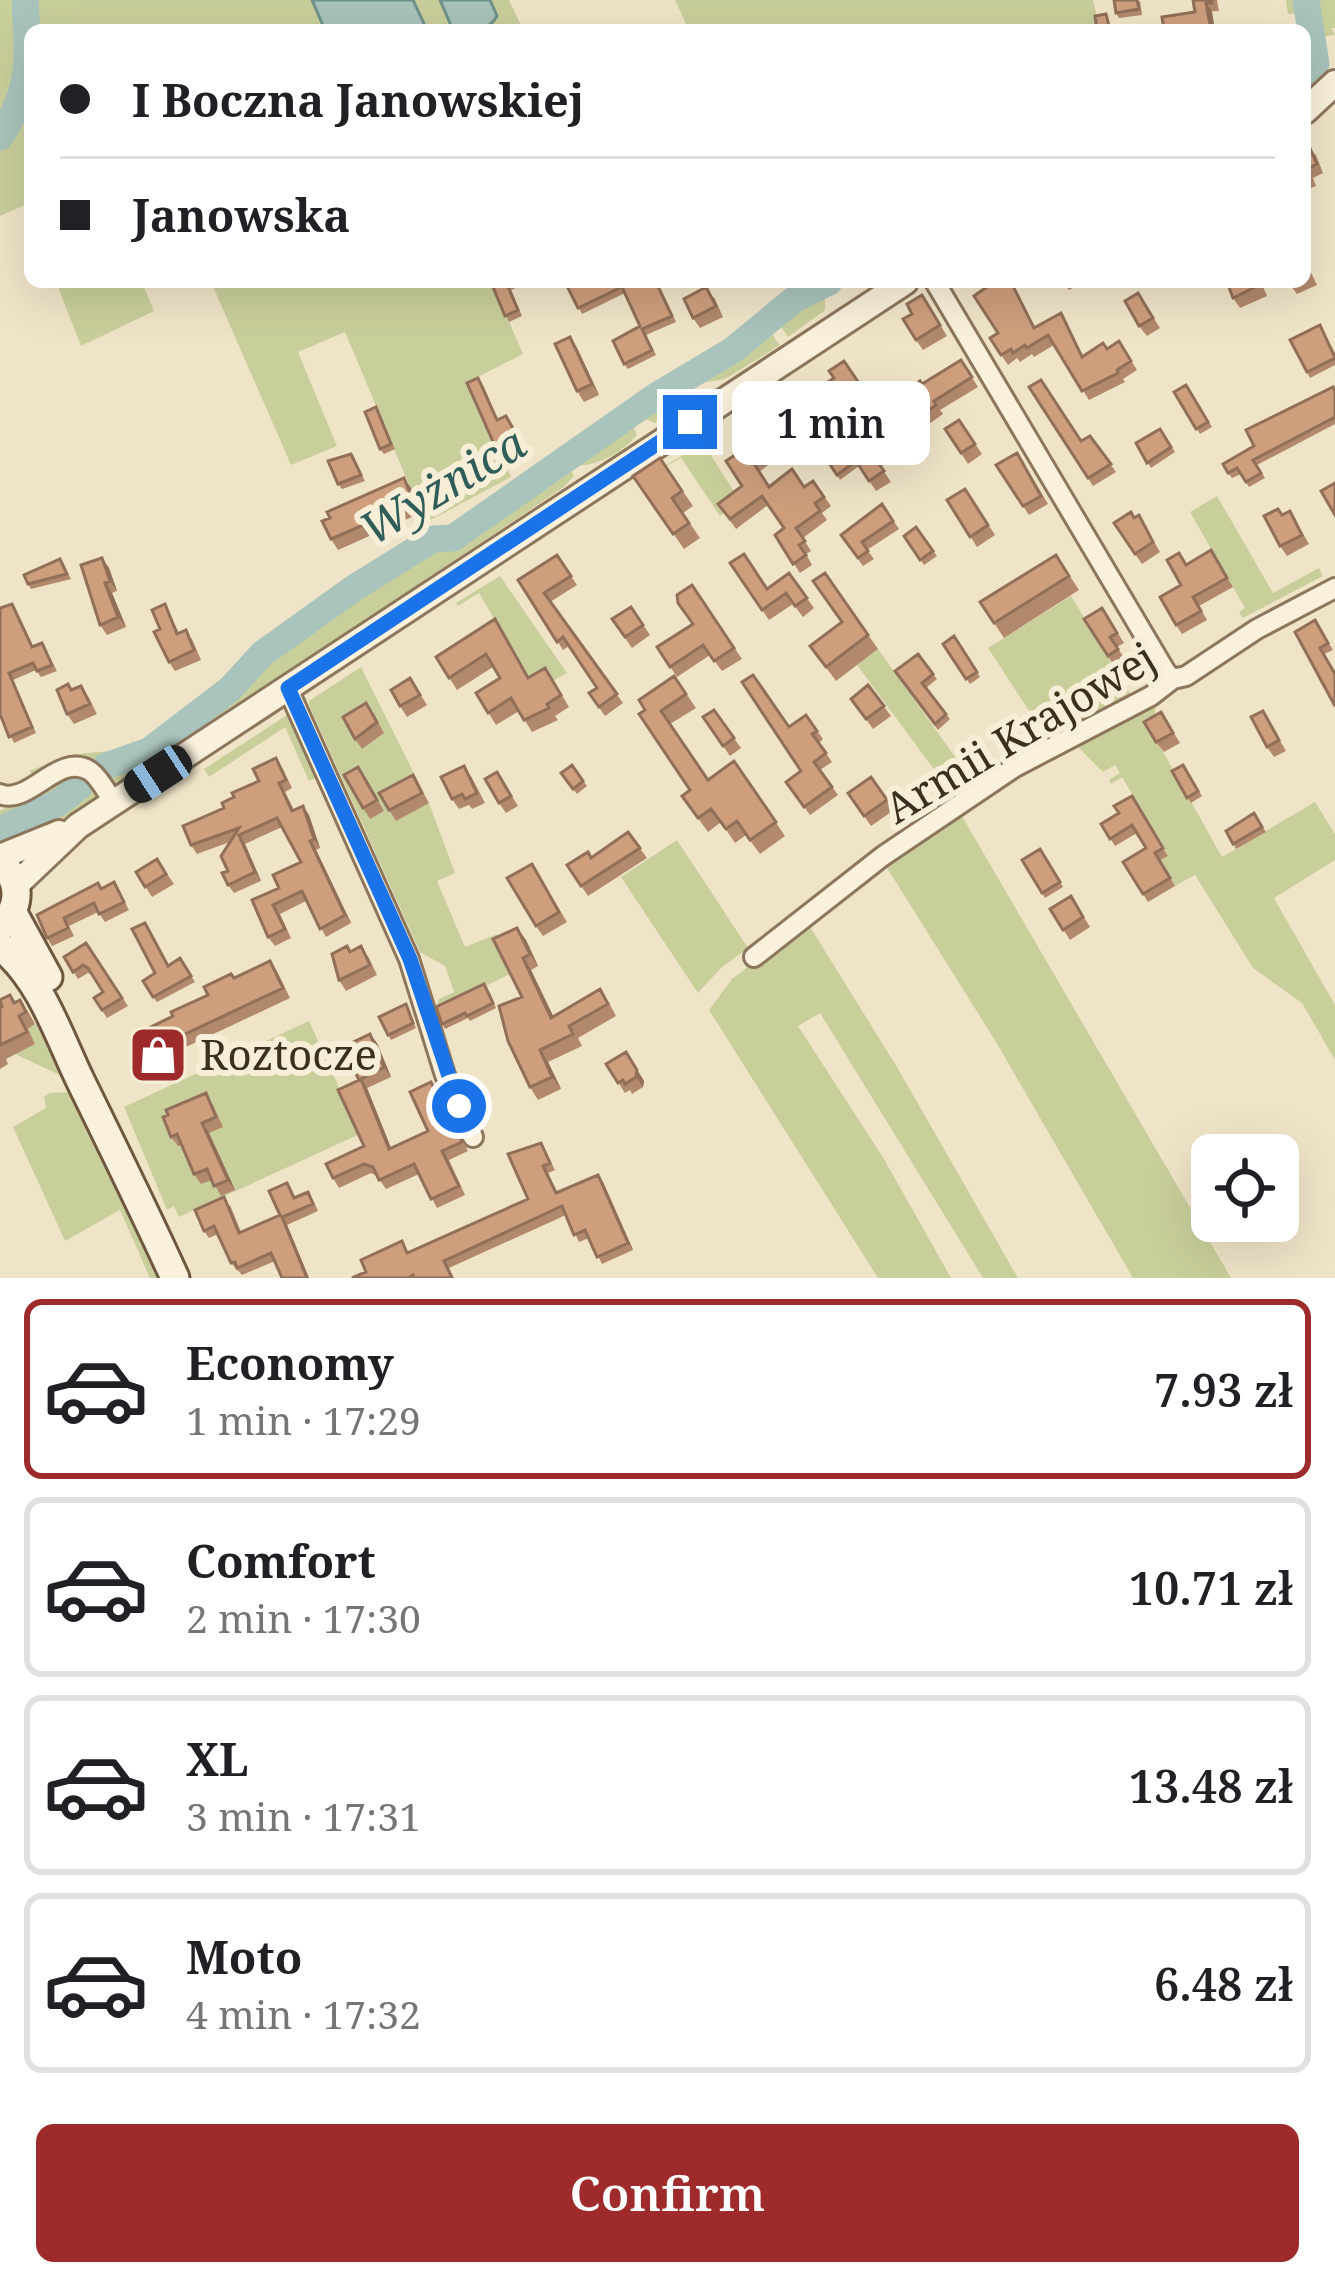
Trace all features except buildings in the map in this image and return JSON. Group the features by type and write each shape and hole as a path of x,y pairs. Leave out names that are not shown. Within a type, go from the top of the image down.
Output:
{"main road":[{"path":"6,889 78,1034 114,1142"},
{"path":"0,946 34,985 114,1142 175,1278"}],"street":[{"path":"1311,105 1335,83"},
{"path":"6,889 78,826 896,288"},
{"path":"938,288 1173,679"},
{"name":"Armii Krajowej","path":"754,957 883,856 1015,767 1153,695 1257,629 1335,588"},
{"path":"288,688 410,959 446,1075 473,1137"},
{"path":"0,794 14,796 68,768 80,767 94,775 113,803"}],"green space":[{"path":"0,0 20,0 22,75 0,124"},
{"path":"30,0 509,0 520,24 32,24"},
{"path":"675,0 1093,0 1099,24 686,24"},
{"path":"1286,0 1335,0 1335,28 1331,28 1335,35 1311,38 1311,24 1298,24 1295,13 1288,14"},
{"path":"24,101 24,205 0,216 0,147"},
{"path":"58,288 144,288 154,311 81,346"},
{"path":"214,288 495,288 523,354 468,382 511,477 425,523 345,332 298,352 337,446 291,465"},
{"path":"818,289 825,310 788,337 775,318"},
{"path":"765,325 780,345 725,379 700,383 695,374 741,348"},
{"path":"686,379 695,393 655,423 645,419 640,410"},
{"path":"629,418 637,435 631,441 603,460 578,466 573,457"},
{"path":"703,443 740,501 720,516 681,458 638,482"},
{"path":"567,462 574,476 564,487 157,760 152,758 150,752 232,690 263,656 356,589 432,540 453,540"},
{"path":"1217,496 1273,593 1319,568 1323,576 1243,618 1239,612 1245,608 1190,512"},
{"path":"500,576 567,673 536,690 479,593 456,603"},
{"path":"1071,596 1130,693 1128,700 1047,738 988,648"},
{"path":"878,649 976,786 962,796 952,794 857,665"},
{"path":"361,667 429,803 455,873 437,881 465,947 497,934 508,948 512,973 435,1011 439,999 454,992 445,966 420,952 309,705"},
{"path":"1155,702 1155,718 1147,723 1222,857 1315,802 1335,834 1335,860 1274,898 1335,1005 1335,1060 1302,1003 1253,968 1195,875 1175,886 1160,860 1168,855 1122,777 1111,784 1109,780 1120,773 1115,765 1103,772 1078,747 1077,741"},
{"path":"287,715 318,777 309,781 285,727 209,777 204,769"},
{"path":"130,738 147,766 112,785 98,772 35,775 29,771 75,754 135,749"},
{"path":"85,774 100,796 97,800 60,825 0,846 0,811 62,776"},
{"path":"959,811 1191,1209 1191,1242 1210,1242 1231,1278 1133,1278 996,1042 884,863"},
{"path":"677,840 748,948 698,993 621,877"},
{"path":"807,922 1018,1278 983,1278 820,1013 798,1026 884,1159 951,1278 878,1278 709,1010 732,979"},
{"path":"44,1019 64,1077 13,1053 35,1044 28,1029"},
{"path":"309,1021 360,1134 179,1217 174,1206 167,1210 124,1107"},
{"path":"75,1092 162,1278 150,1278 120,1210 65,1241 13,1127 46,1108 44,1097 50,1093"}],"water":[{"path":"312,0 413,0 424,24 322,24"},
{"path":"440,0 490,0 497,16 489,24 450,24"}],"waterway":[{"path":"25,0 26,24"},
{"name":"Wyżnica","path":"1306,0 1310,24"},
{"name":"Wyżnica","path":"1311,32 1316,64 1311,72"},
{"path":"0,137 18,103 24,79"},
{"name":"Wyżnica","path":"106,766 149,751 230,689 262,654 354,588 433,539 453,538 656,396 733,350 796,298 817,288"},
{"name":"Wyżnica","path":"0,830 58,803 80,786"}],"place":[{"name":"Roztocze","path":"158,1055"}],"route":[{"path":"459,1106 410,959 288,688 690,422"}]}
